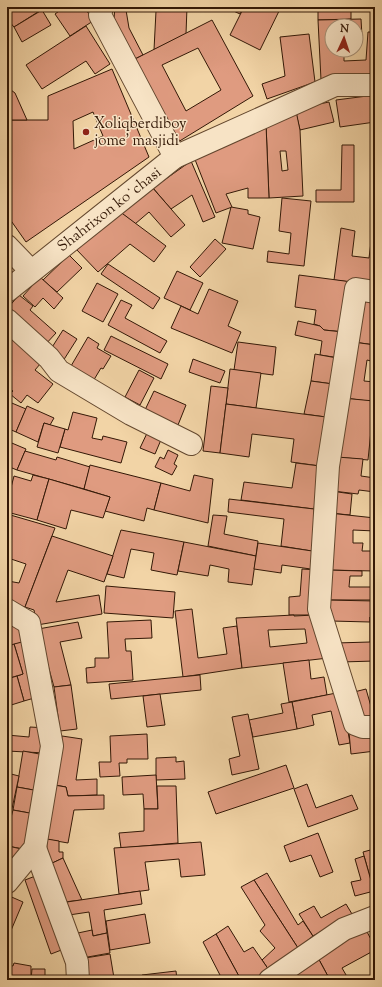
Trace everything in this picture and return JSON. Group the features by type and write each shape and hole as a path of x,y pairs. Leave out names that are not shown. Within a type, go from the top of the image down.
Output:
{"street":[{"path":"102,7 100,15 175,157"},
{"name":"Shahrixon koʻchasi","path":"7,291 30,271 175,157 334,85 375,85"},
{"path":"7,246 30,271"},
{"path":"375,292 356,289 328,466 319,609 355,724 363,727 375,727"},
{"path":"7,320 49,358 59,371 124,410 191,444"},
{"path":"7,610 29,623 52,746 35,848 76,962 78,980"},
{"path":"7,882 35,848"},
{"path":"270,980 344,929 375,917"}],"building":[{"path":"7,7 39,7 41,10 14,27 7,19"},
{"path":"115,7 187,7 186,34 154,50 156,11 126,10 129,28 143,55 131,61 114,18"},
{"path":"225,7 244,7 240,14"},
{"path":"244,7 281,7 260,50 230,35"},
{"path":"318,7 351,7 351,18 324,18 324,20 318,20"},
{"path":"62,9 87,11 93,21 70,36 55,14"},
{"path":"42,10 51,25 22,42 14,27"},
{"path":"212,20 253,96 178,142 131,61","holes":["198,48 221,90 186,111 162,65"]},
{"path":"318,20 324,20 324,58 344,58 344,61 366,60 368,32 375,32 375,76 321,80"},
{"path":"86,26 110,64 95,74 86,61 42,89 26,65"},
{"path":"309,34 315,82 267,99 262,84 285,76 280,37"},
{"path":"112,69 149,157 26,242 7,215 7,120 48,120 48,96","holes":["93,112 103,136 74,149 73,121"]},
{"path":"7,87 15,93 27,120 7,120"},
{"path":"375,95 375,122 340,127 336,100"},
{"path":"329,102 334,122 300,130 295,109"},
{"path":"296,111 300,130 303,196 269,198 266,124","holes":["280,151 286,151 288,170 282,171"]},
{"path":"266,124 269,198 248,198 248,188 226,194 232,207 216,213 194,157"},
{"path":"342,145 354,145 354,202 316,202 316,190 341,190"},
{"path":"191,161 215,217 203,222 192,195 171,209 153,188"},
{"path":"151,186 185,225 171,237 149,212 135,224 119,211"},
{"path":"282,198 311,201 304,266 267,262 268,251 289,254 291,233 279,231"},
{"path":"231,207 248,210 248,214 260,217 253,249 222,243"},
{"path":"119,211 166,246 154,262 130,244 98,272 76,249"},
{"path":"374,218 375,285 334,280 341,228 355,231 352,256 369,258"},
{"path":"215,239 226,249 200,277 190,267"},
{"path":"69,255 82,268 57,292 43,280"},
{"path":"108,264 160,298 153,309 101,274"},
{"path":"177,271 203,283 190,310 164,298"},
{"path":"299,275 352,282 345,332 324,330 320,326 314,324 316,310 295,307"},
{"path":"40,277 63,298 54,309 43,298 35,307 23,296"},
{"path":"97,283 118,294 103,322 82,311"},
{"path":"209,289 238,301 228,326 241,332 232,353 171,328 181,306 198,314"},
{"path":"19,295 33,306 30,310 56,333 44,346 7,314 7,309"},
{"path":"375,295 375,345 353,342 359,298"},
{"path":"121,300 132,305 125,318 167,341 160,353 108,325"},
{"path":"298,321 320,326 324,330 343,332 340,358 320,355 322,341 295,335"},
{"path":"7,327 46,357 35,370 53,384 38,403 27,395 21,403 10,394 13,391 7,387"},
{"path":"63,330 77,339 63,361 49,352"},
{"path":"111,336 168,364 161,379 104,350"},
{"path":"88,337 99,344 97,348 111,356 103,369 101,368 89,388 71,366"},
{"path":"238,342 276,347 273,375 234,370"},
{"path":"353,342 375,345 375,362 367,360 364,381 375,382 375,402 345,398"},
{"path":"315,354 337,358 333,384 311,381"},
{"path":"193,359 225,371 220,383 189,372"},
{"path":"230,369 261,373 256,408 226,404"},
{"path":"139,370 154,378 140,405 125,397"},
{"path":"311,381 333,384 326,417 304,414"},
{"path":"211,386 228,388 220,453 203,451"},
{"path":"154,391 186,405 178,425 145,410"},
{"path":"342,398 374,401 368,460 337,457"},
{"path":"7,401 26,409 16,432 7,428"},
{"path":"226,404 326,417 320,466 291,462 294,439 252,434 249,457 220,453"},
{"path":"27,406 54,418 50,425 44,423 38,442 16,432"},
{"path":"73,412 97,418 92,438 102,440 103,436 127,442 121,463 60,447 65,429 68,430"},
{"path":"44,423 65,429 58,453 37,447"},
{"path":"149,429 163,435 155,454 140,448"},
{"path":"7,441 26,449 17,470 7,466"},
{"path":"168,450 178,455 174,464 177,466 172,475 155,467 160,457 164,459"},
{"path":"25,451 56,460 57,457 90,467 84,489 17,470"},
{"path":"337,457 363,459 361,476 375,478 375,492 359,490 358,494 333,491"},
{"path":"296,463 320,466 314,509 241,500 244,482 292,488"},
{"path":"90,465 161,483 154,510 147,508 144,521 105,511 110,497 84,489"},
{"path":"33,475 49,479 37,520 7,512 7,503 14,476 31,481"},
{"path":"194,475 213,479 208,523 154,510 161,483 190,491"},
{"path":"49,479 110,497 103,518 71,510 66,529 37,520"},
{"path":"331,491 352,494 350,515 329,513"},
{"path":"229,499 314,509 314,514 321,515 318,552 281,546 284,519 228,512"},
{"path":"329,513 375,518 375,531 353,530 353,543 363,543 362,551 375,551 375,571 327,570"},
{"path":"7,514 55,528 25,607 7,603","holes":["11,559 26,564 19,583 8,581"]},
{"path":"213,515 227,516 224,534 258,541 256,556 208,546"},
{"path":"121,530 184,542 177,575 151,570 154,553 131,549 124,578 107,574"},
{"path":"52,536 113,556 104,582 68,570 56,602 99,595 102,614 37,625 34,610 25,607"},
{"path":"184,542 256,556 252,585 228,582 229,569 210,565 208,576 178,571"},
{"path":"258,543 319,552 318,570 282,565 281,573 254,569"},
{"path":"302,569 318,570 315,615 289,615 289,597 300,596"},
{"path":"327,570 362,571 362,576 350,576 349,587 374,587 374,600 326,600"},
{"path":"106,586 175,592 173,618 104,613"},
{"path":"326,600 375,601 375,617 370,617 370,622 331,621"},
{"path":"192,609 198,658 227,654 223,628 237,626 242,668 183,677 175,611"},
{"path":"315,615 328,658 242,668 236,618","holes":["305,629 307,643 270,647 268,630"]},
{"path":"370,617 375,617 375,661 341,662 336,643 370,642"},
{"path":"7,619 17,621 23,642 7,647"},
{"path":"151,620 152,638 125,639 126,651 131,651 133,680 87,683 86,668 95,667 95,658 109,658 107,622"},
{"path":"78,622 82,638 60,642 71,685 54,687 38,629"},
{"path":"26,641 41,696 24,701 17,676 23,674 14,644"},
{"path":"14,644 23,674 7,679 7,647"},
{"path":"309,660 311,679 324,677 327,695 289,702 283,663"},
{"path":"200,675 201,690 111,699 109,684"},
{"path":"17,676 24,701 8,706 7,679"},
{"path":"71,685 77,729 60,731 54,687"},
{"path":"366,689 372,710 375,710 375,721 365,722 354,692"},
{"path":"341,692 350,743 339,745 331,711 312,715 314,725 297,729 292,702"},
{"path":"160,694 165,725 147,727 143,696"},
{"path":"292,702 297,729 253,737 249,720 283,713 281,704"},
{"path":"248,714 259,769 232,775 229,759 240,756 232,717"},
{"path":"30,727 47,728 45,753 7,751 7,735 29,737"},
{"path":"375,730 375,751 351,754 349,732"},
{"path":"147,734 148,759 127,759 127,763 119,763 120,776 100,777 99,762 111,762 110,736"},
{"path":"62,736 82,739 76,780 97,779 97,795 68,796 66,787 55,785"},
{"path":"23,751 45,755 39,791 17,787"},
{"path":"176,757 176,762 184,761 185,779 156,780 156,758"},
{"path":"286,765 294,788 216,814 208,792"},
{"path":"7,773 19,776 7,832"},
{"path":"156,775 158,809 144,809 143,794 123,795 122,777"},
{"path":"307,784 316,808 352,795 358,809 308,827 294,789"},
{"path":"54,785 66,787 68,796 104,795 104,809 74,810 68,843 45,839"},
{"path":"157,786 176,786 178,843 121,848 119,833 144,831 144,809 158,809"},
{"path":"17,787 39,791 35,814 13,810"},
{"path":"13,810 35,814 29,850 7,846 7,833"},
{"path":"318,833 333,872 320,877 311,855 290,862 284,846"},
{"path":"47,839 59,841 59,852 63,852 63,858 48,865 46,862"},
{"path":"201,842 205,875 181,877 179,859 145,862 149,890 119,894 114,848"},
{"path":"8,846 26,850 7,873 7,848"},
{"path":"374,849 375,851 375,895 363,852"},
{"path":"364,856 374,891 355,896 351,882 361,880 355,859"},
{"path":"63,858 82,900 64,902 48,865"},
{"path":"267,873 298,925 303,921 313,936 298,948 254,880"},
{"path":"38,875 64,949 51,954 25,880"},
{"path":"254,880 298,948 271,973 262,960 275,948 260,931 265,925 241,887"},
{"path":"140,891 142,904 104,910 107,933 93,936 89,912 69,915 67,902"},
{"path":"7,895 23,902 7,940"},
{"path":"346,904 352,914 313,936 299,914 314,906 321,918"},
{"path":"145,914 150,943 110,950 106,921"},
{"path":"228,926 244,952 253,947 271,973 261,980 241,980 216,934"},
{"path":"365,928 375,947 375,950 342,968 349,980 330,980 316,954"},
{"path":"92,930 93,936 107,933 110,953 82,958 78,933"},
{"path":"216,934 241,980 217,980 221,977 203,942"},
{"path":"110,954 114,978 83,980 79,959"},
{"path":"317,956 330,980 283,980"},
{"path":"14,963 31,966 31,980 7,980 7,965 13,966"},
{"path":"32,969 45,969 45,979 70,980 31,980"},
{"path":"176,971 177,980 143,980 142,975"}],"place":[{"name":"Xoliqberdiboy jome' masjidi","path":"86,132"}]}
